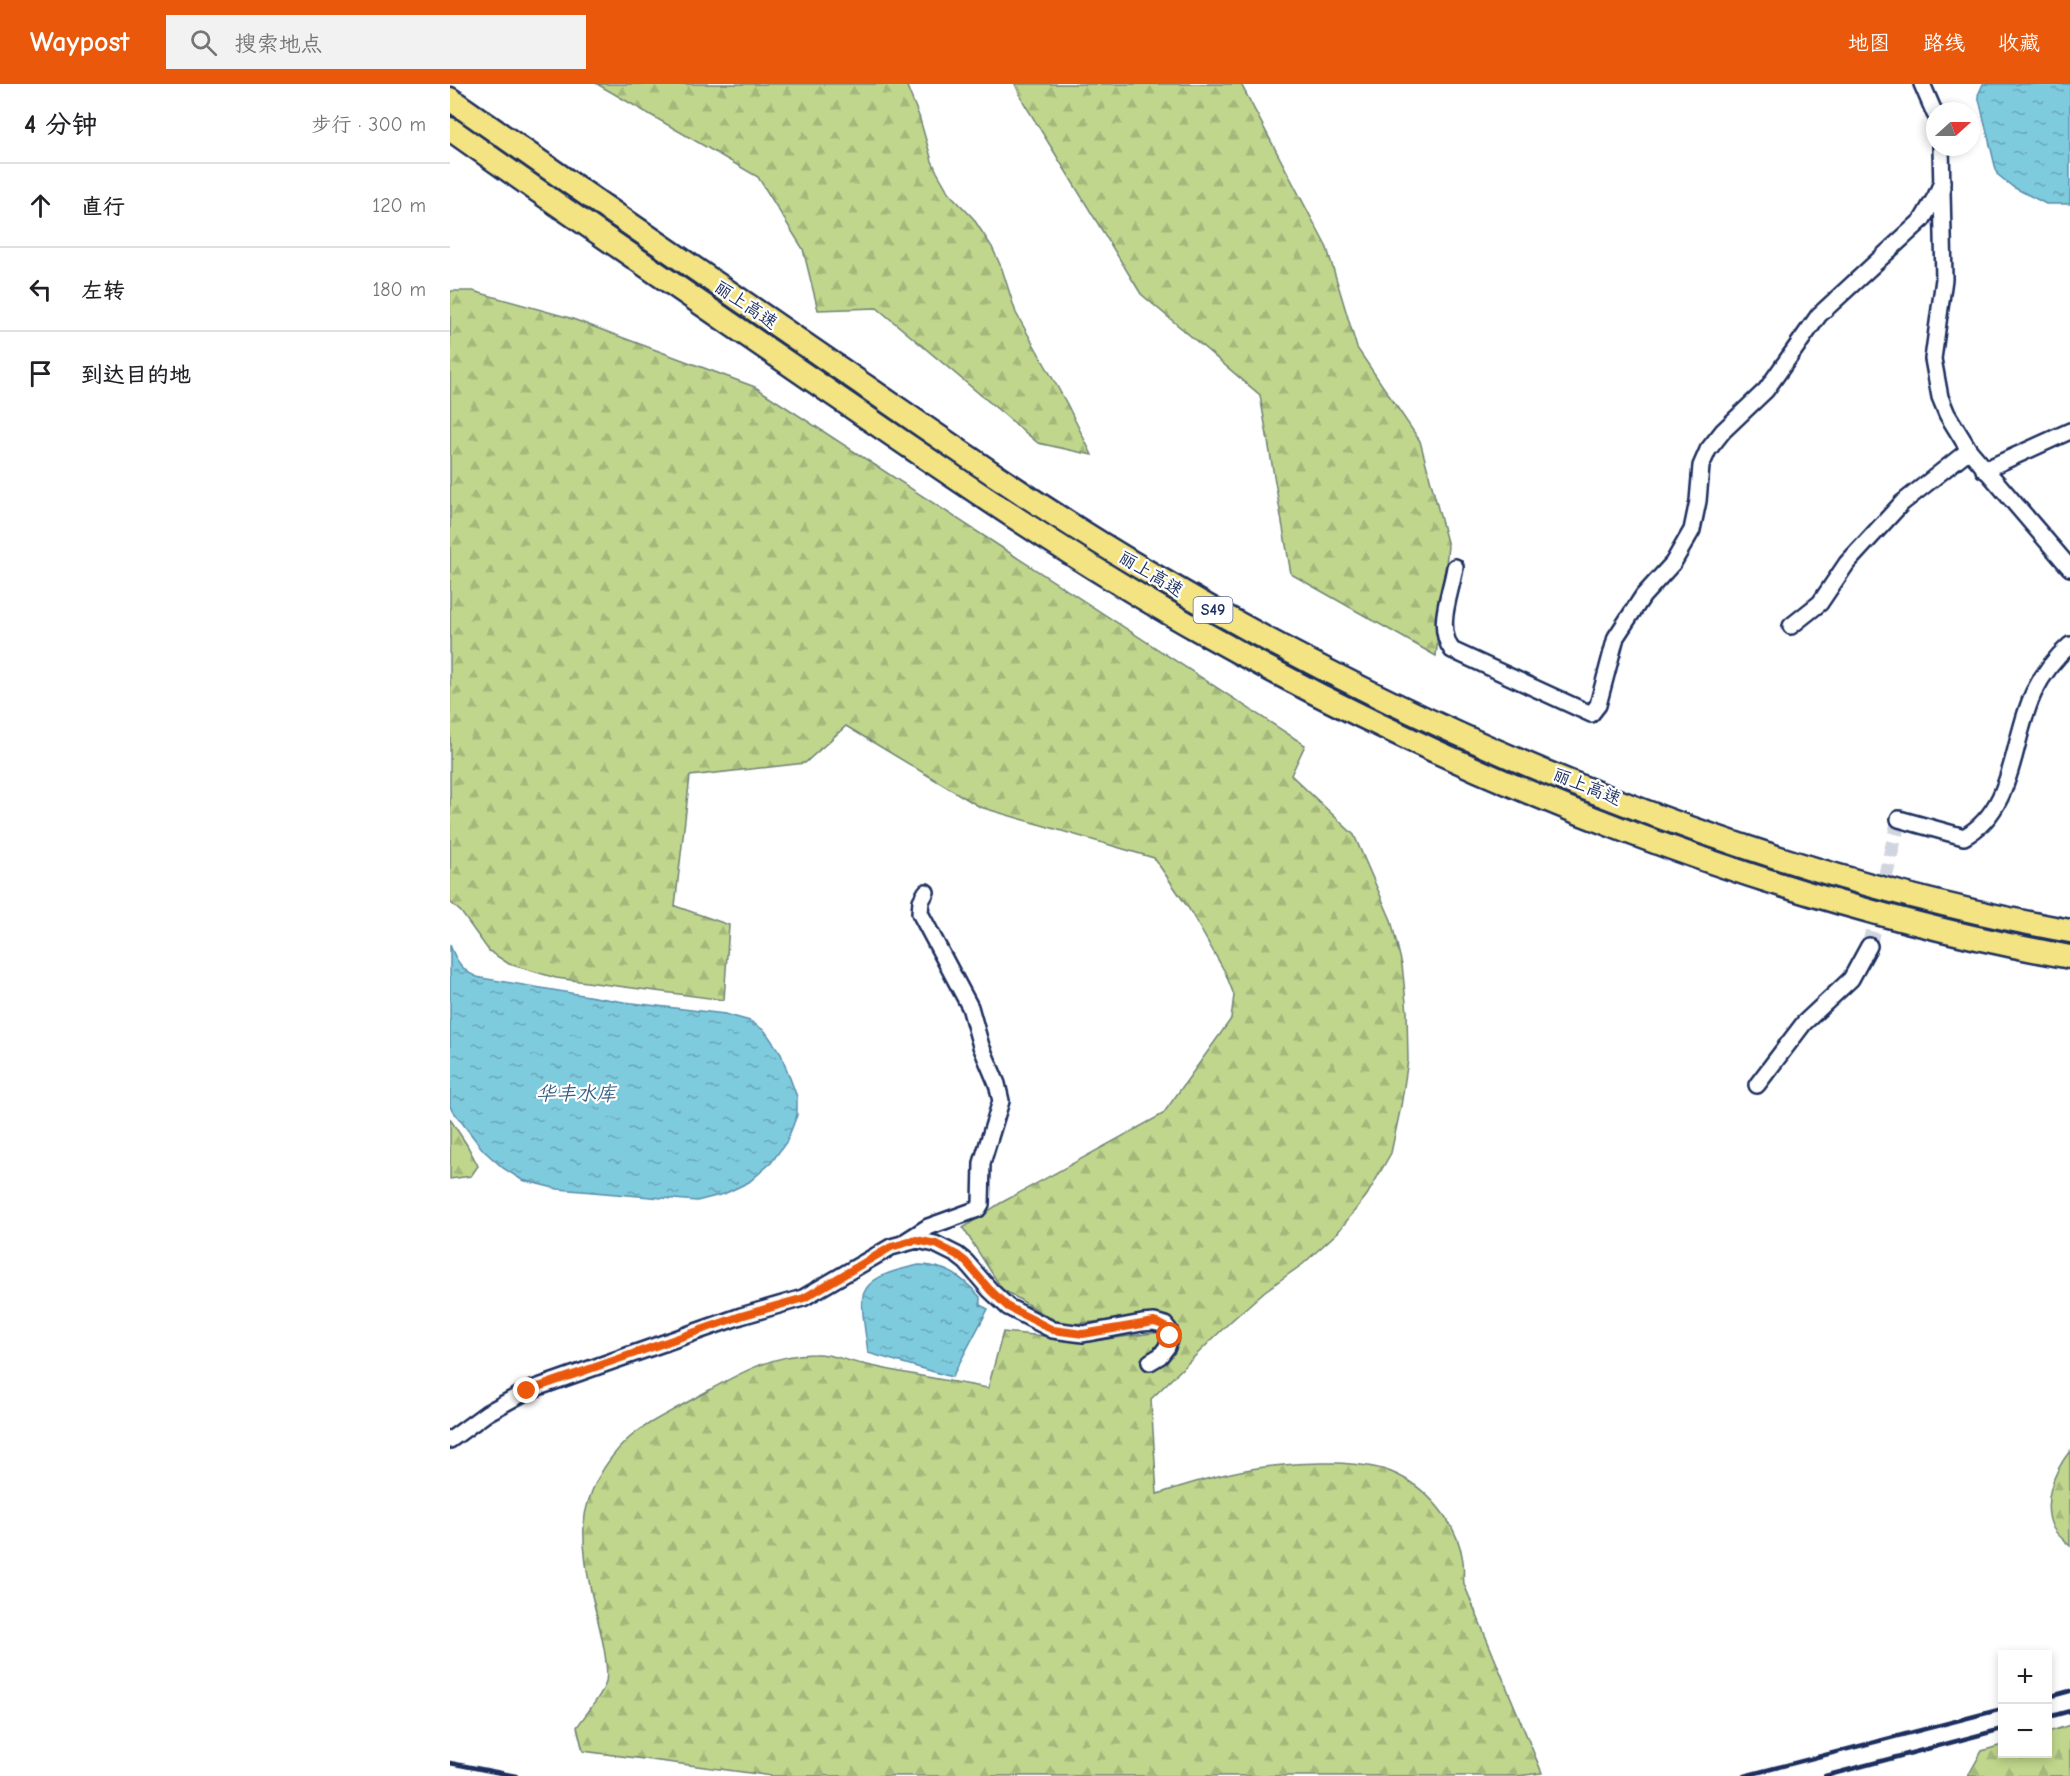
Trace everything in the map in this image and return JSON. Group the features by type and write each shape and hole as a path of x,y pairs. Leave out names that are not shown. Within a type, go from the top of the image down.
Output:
{"highway":[{"name":"丽上高速","path":"450,99 1023,494 1151,574 1294,654 1473,740 1667,818 1819,869 1897,891 1974,911 2070,931"},
{"name":"丽上高速","path":"450,129 574,217 1009,515 1138,596 1293,681 1452,758 1582,813 1735,869 1890,916 2070,957"}],"street":[{"path":"1923,84 1930,102"},
{"path":"1941,156 1944,279 1933,359 1940,397 1947,414 1984,470 2070,568"},
{"path":"1455,567 1444,619 1445,637 1452,650 1590,714 1598,705 1616,637 1643,596 1672,563 1692,530 1698,507 1701,466 1708,450 1723,431 1766,390 1819,315 1922,220 1942,182"},
{"path":"1984,470 2070,431"},
{"path":"1791,626 1820,603 1847,563 1902,503 1969,450"},
{"path":"1899,819 1964,837 1983,825 2003,794 2034,692 2052,664 2070,645"},
{"path":"905,1242 928,1227 978,1209 981,1204 982,1163 1001,1101 970,1007 920,913 921,901 926,892"},
{"path":"1757,1085 1804,1023 1851,979 1869,946"},
{"path":"450,1440 488,1413 527,1391 741,1316 804,1298 891,1247 916,1240 936,1244 957,1255 1008,1307 1053,1330 1083,1334 1142,1323 1154,1322 1165,1325 1170,1336 1167,1347 1160,1356 1150,1362"}],"green space":[{"path":"597,84 906,84 937,172 949,193 973,218 992,247 1002,269 1016,313 1067,404 1092,455 1038,443 877,308 818,310 803,249 758,177"},
{"path":"1015,84 1241,84 1327,248 1357,348 1420,441 1448,546 1436,656 1291,574 1260,395 1141,294 1024,103"},
{"path":"450,291 473,291 570,318 755,387 1305,745 1291,775 1354,835 1391,920 1402,965 1407,1012 1408,1060 1401,1106 1391,1153 1367,1195 1338,1232 1303,1264 1265,1291 1230,1322 1151,1399 1157,1494 1238,1472 1273,1466 1316,1463 1364,1465 1379,1468 1404,1478 1416,1486 1438,1508 1455,1533 1463,1561 1464,1584 1542,1773 1518,1776 772,1776 583,1751 577,1727 599,1696 607,1677 605,1653 589,1583 584,1549 584,1524 588,1501 598,1478 619,1448 654,1420 746,1371 796,1355 826,1355 894,1371 988,1388 1003,1332 1092,1341 1176,1330 1155,1316 1062,1325 1002,1289 963,1228 999,1204 1163,1114 1231,1019 1234,995 1225,972 1189,909 1154,858 980,807 846,726 805,763 690,776 675,906 729,925 724,1000 556,978 509,964 489,951 461,912 450,902"},
{"path":"450,1119 478,1166 471,1176 450,1179"},
{"path":"2070,1451 2070,1546 2053,1528 2048,1508 2054,1478"},
{"path":"2070,1725 2070,1776 1968,1776 1982,1751 1998,1746 1998,1758 2052,1758 2052,1731"}],"water":[{"path":"1983,84 2070,84 2070,204 2046,204 2013,187 1997,174 1978,95"},
{"name":"华丰水库","path":"450,945 461,966 481,978 624,1002 725,1014 750,1021 765,1031 781,1054 797,1097 797,1115 787,1141 771,1163 749,1182 724,1194 697,1201 558,1189 522,1180 503,1168 483,1150 450,1107"},
{"path":"919,1265 937,1267 960,1278 980,1297 980,1305 988,1309 952,1377 868,1353 862,1307 866,1289 886,1274"}],"tunnel":[{"path":"1869,946 1899,819"}],"railway":[{"path":"2052,1696 2070,1691"},
{"path":"1744,1776 1998,1710"},
{"path":"2052,1716 2070,1711"},
{"path":"1825,1776 1998,1730"},
{"path":"450,1763 516,1776"}],"route":[{"path":"527,1391 741,1316 804,1298 891,1247 916,1240 936,1244 957,1255 1008,1307 1053,1330 1083,1334 1154,1322 1165,1325 1170,1336"}]}
